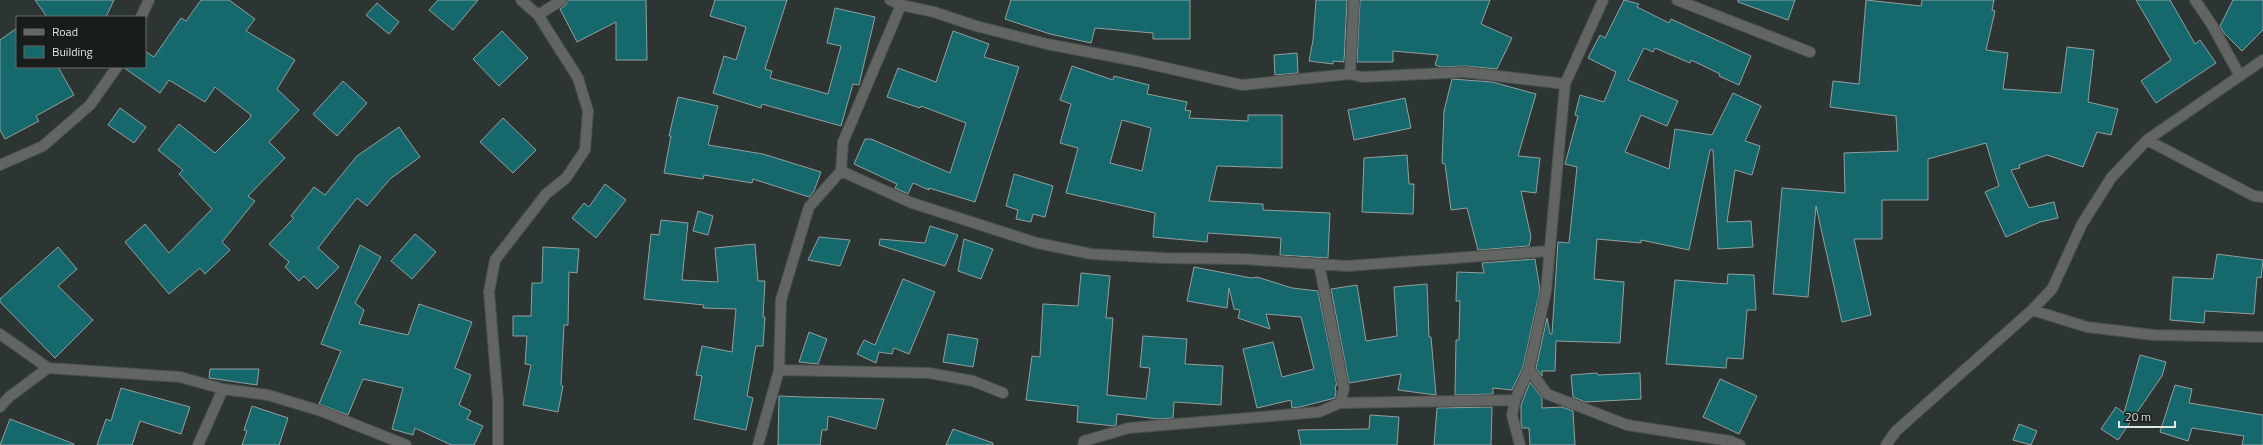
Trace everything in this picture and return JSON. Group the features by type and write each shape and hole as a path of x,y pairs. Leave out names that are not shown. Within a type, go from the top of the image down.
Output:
{"street":[{"path":"142,16 149,0"},
{"path":"498,445 498,401 489,292 495,260 546,194 566,178 585,150 588,111 578,78 538,15 522,0"},
{"path":"538,15 562,0"},
{"path":"890,0 901,6 934,12 976,26 1047,44 1136,60 1242,85 1350,74 1362,77 1464,72 1565,84"},
{"path":"1350,74 1354,0"},
{"path":"1520,445 1512,415 1515,400 1528,368 1546,291 1565,84 1603,0"},
{"path":"1677,0 1810,52"},
{"path":"2195,0 2212,25 2240,76"},
{"path":"758,445 779,370 782,300 809,207 841,171 843,142 901,6"},
{"path":"1886,445 1896,431 2032,310 2052,289 2082,224 2111,178 2147,140 2263,60"},
{"path":"1,160 43,146 90,105 116,68"},
{"path":"2147,140 2254,196 2263,197"},
{"path":"841,171 912,203 1037,243 1091,254 1164,258 1244,259 1347,266 1549,251"},
{"path":"1319,264 1344,389 1340,403"},
{"path":"2032,310 2087,327 2154,335 2263,337"},
{"path":"0,334 48,368 180,377 223,389 268,395 321,411 406,445"},
{"path":"0,407 9,397 48,368"},
{"path":"1528,368 1547,394 1627,425 1730,441 1740,445"},
{"path":"779,370 929,373 973,381 1003,393"},
{"path":"198,445 223,389"},
{"path":"1083,445 1084,441 1129,428 1318,412 1340,403 1515,400"}],"building":[{"path":"35,0 114,0 106,16 46,16"},
{"path":"201,0 229,0 255,19 246,31 295,60 277,89 299,110 269,142 285,158 248,196 255,201 222,242 230,250 205,274 200,268 169,294 125,242 145,224 169,253 212,209 179,174 183,170 158,150 179,124 215,153 250,118 251,115 215,87 205,102 169,80 160,93 124,68 146,68 146,52 154,57 181,18 186,21"},
{"path":"438,0 478,0 453,30 429,10"},
{"path":"568,0 646,0 647,60 616,60 616,22 577,42 560,9 566,5"},
{"path":"715,0 787,0 765,69 772,71 770,78 828,94 841,46 827,43 835,8 875,17 859,85 853,84 841,126 762,104 761,108 713,93 724,56 736,60 746,27 710,16"},
{"path":"1011,0 1190,0 1190,39 1153,39 1153,33 1095,28 1091,43 1050,34 1005,19"},
{"path":"1316,0 1347,0 1344,62 1333,61 1333,64 1309,61 1313,40"},
{"path":"1360,0 1490,0 1481,24 1512,38 1497,69 1465,66 1441,67 1435,65 1438,55 1393,51 1393,62 1357,62"},
{"path":"1624,0 1639,4 1637,7 1669,23 1671,19 1751,56 1739,85 1719,76 1720,74 1691,60 1690,63 1655,48 1653,52 1644,48 1628,80 1678,101 1667,126 1641,115 1625,152 1669,169 1675,129 1712,135 1733,93 1761,106 1745,141 1760,146 1752,175 1735,170 1727,222 1751,221 1753,247 1718,249 1713,150 1710,150 1689,250 1641,240 1641,243 1597,239 1594,279 1624,282 1620,343 1556,341 1555,371 1542,371 1542,376 1536,368 1547,318 1550,334 1552,334 1558,242 1569,243 1577,167 1565,164 1578,116 1575,115 1580,95 1604,102 1616,72 1588,58 1600,35 1605,38"},
{"path":"1738,0 1795,0 1788,20 1738,2"},
{"path":"1866,0 1921,6 1922,0 1994,0 1992,10 1995,11 1986,50 2008,53 2003,89 2061,93 2067,47 2094,50 2088,102 2118,109 2111,135 2097,132 2083,167 2047,155 2019,165 2020,168 2011,170 2029,208 2054,202 2058,218 2040,222 2006,237 1985,192 1999,186 1986,143 1928,159 1928,200 1882,200 1882,239 1854,239 1871,315 1842,322 1816,206 1808,297 1773,294 1782,188 1845,193 1844,153 1898,151 1896,116 1830,107 1833,81 1859,84"},
{"path":"2136,0 2170,0 2195,44 2200,40 2216,63 2156,103 2141,81 2171,60"},
{"path":"2233,0 2263,0 2263,30 2242,51 2224,33 2220,26"},
{"path":"377,3 399,22 389,34 366,15"},
{"path":"16,29 16,68 59,68 74,95 36,116 39,121 5,139 0,130 0,40"},
{"path":"502,31 528,58 499,86 473,59"},
{"path":"953,31 989,44 984,57 1019,67 975,202 929,188 929,190 913,183 908,194 895,188 897,184 854,164 865,139 871,139 950,173 966,123 921,106 920,108 887,97 898,68 936,82"},
{"path":"1297,53 1298,73 1275,75 1274,55"},
{"path":"1072,66 1113,80 1114,76 1149,85 1147,94 1187,102 1185,110 1191,111 1189,118 1248,121 1248,115 1282,115 1282,168 1217,166 1209,201 1263,204 1263,210 1330,213 1328,258 1280,255 1281,238 1208,233 1207,242 1153,237 1155,213 1066,193 1078,148 1060,143 1071,104 1060,100","holes":["1122,120 1151,128 1142,171 1110,163"]},
{"path":"1452,79 1492,82 1536,94 1518,156 1540,158 1536,193 1521,191 1531,237 1529,246 1478,250 1467,208 1451,210 1445,164 1442,163 1444,111"},
{"path":"343,81 367,103 337,136 313,114"},
{"path":"678,97 718,106 708,145 763,154 821,172 814,191 809,197 753,179 752,183 704,175 703,179 664,173 671,136 669,136"},
{"path":"1405,98 1411,128 1354,140 1348,110"},
{"path":"120,108 146,127 134,143 108,125"},
{"path":"503,118 536,150 513,173 480,142"},
{"path":"399,127 420,157 390,179 367,206 357,198 318,248 339,267 317,289 304,276 299,281 285,267 289,262 269,244 294,218 291,216 314,187 325,195 357,156"},
{"path":"1407,155 1409,184 1414,184 1413,214 1362,212 1364,158"},
{"path":"1014,174 1053,186 1045,217 1033,214 1031,222 1016,219 1018,210 1006,206"},
{"path":"605,184 626,200 596,238 572,218 584,203 589,207"},
{"path":"698,211 713,216 708,235 693,231"},
{"path":"661,220 688,223 682,280 718,282 715,248 755,244 758,281 765,281 763,317 765,317 763,346 756,346 747,396 753,398 746,430 694,419 702,376 696,375 702,346 732,352 736,309 703,308 704,305 644,299 651,234 659,235"},
{"path":"930,226 958,235 945,266 879,245 880,239 925,243"},
{"path":"415,234 436,252 412,279 391,261"},
{"path":"819,237 850,240 840,266 808,260"},
{"path":"964,239 993,249 981,279 958,271"},
{"path":"360,245 381,257 355,303 364,310 359,324 408,335 419,304 472,322 455,368 471,375 459,405 471,411 467,419 483,426 474,445 451,445 415,428 413,435 392,429 403,388 363,379 348,415 319,404 341,351 321,344"},
{"path":"58,247 77,269 58,286 93,320 55,358 0,302 0,299"},
{"path":"543,247 579,249 577,273 569,272 568,325 564,325 561,385 563,386 558,412 523,405 531,365 525,364 527,336 513,336 513,316 531,316 532,283 542,283"},
{"path":"2217,254 2263,260 2261,278 2257,277 2254,314 2205,311 2204,323 2170,320 2173,277 2213,279"},
{"path":"1535,259 1540,290 1523,367 1512,390 1493,388 1493,394 1455,395 1456,340 1459,340 1460,301 1456,301 1457,272 1484,273 1482,263"},
{"path":"1194,267 1251,278 1257,277 1292,288 1318,291 1337,385 1335,386 1335,398 1300,407 1292,408 1291,400 1257,408 1243,349 1273,342 1282,377 1314,369 1301,317 1266,314 1270,329 1238,318 1240,310 1234,309 1229,288 1227,308 1187,301"},
{"path":"1081,273 1110,276 1106,318 1113,318 1107,395 1146,399 1150,368 1140,367 1143,336 1187,339 1185,364 1223,366 1221,405 1174,402 1173,418 1158,419 1117,414 1116,425 1114,426 1077,422 1078,406 1026,400 1032,356 1040,357 1043,304 1078,306"},
{"path":"1728,274 1754,275 1756,310 1747,310 1743,359 1727,358 1726,368 1666,364 1675,280 1727,284"},
{"path":"903,279 935,292 909,354 894,348 892,354 879,352 876,363 857,354 864,340 875,345"},
{"path":"1427,284 1429,337 1431,337 1436,395 1398,390 1401,374 1349,383 1331,289 1357,285 1366,341 1397,336 1394,287"},
{"path":"809,332 827,339 818,364 799,362"},
{"path":"948,334 978,339 973,367 943,362"},
{"path":"2140,355 2166,362 2162,376 2118,440 2101,429 2116,407 2124,413"},
{"path":"210,369 259,369 257,385 209,378"},
{"path":"1597,373 1598,375 1640,373 1641,399 1585,402 1573,397 1571,375"},
{"path":"1720,379 1757,396 1739,434 1703,417"},
{"path":"1530,382 1542,398 1542,408 1562,407 1573,411 1575,445 1530,445 1529,428 1522,428 1521,405"},
{"path":"2175,385 2192,389 2189,403 2263,415 2263,445 2242,445 2244,436 2192,428 2188,441 2160,432"},
{"path":"121,388 190,407 181,434 140,421 132,445 97,445 106,419 111,421"},
{"path":"779,396 884,399 876,429 828,416 827,430 822,430 820,445 778,445"},
{"path":"252,406 288,418 279,445 242,445 247,431 244,430"},
{"path":"1492,407 1491,445 1434,445 1437,408"},
{"path":"1370,415 1399,417 1397,445 1301,445 1298,430 1369,429"},
{"path":"10,419 74,444 74,445 0,445"},
{"path":"2019,424 2037,431 2031,445 2013,440"},
{"path":"953,429 993,443 993,445 946,445"}]}
